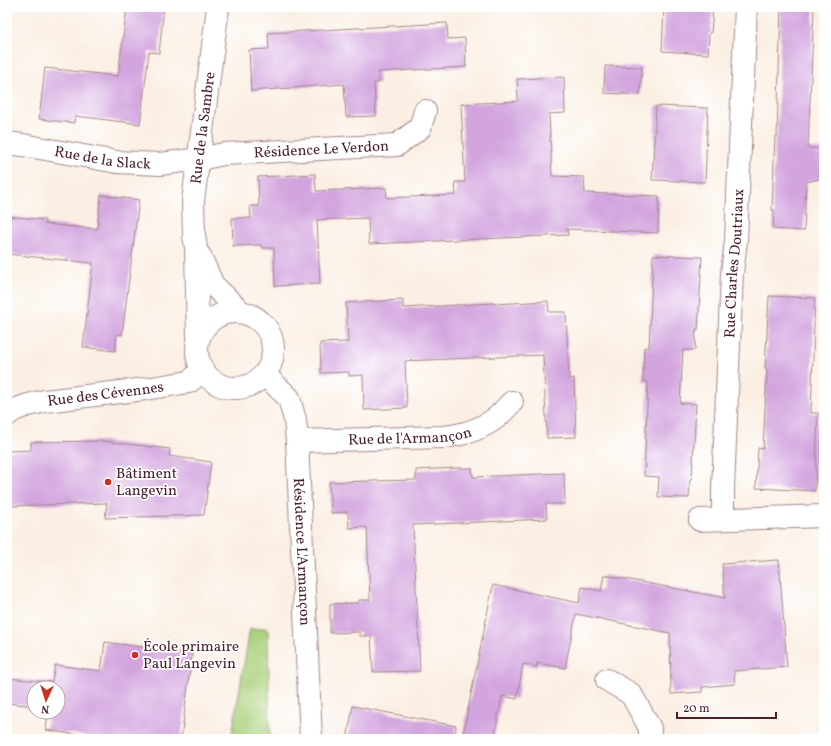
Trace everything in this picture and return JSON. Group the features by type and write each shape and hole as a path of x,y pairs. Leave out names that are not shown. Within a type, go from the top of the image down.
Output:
{"street":[{"name":"Rue de la Sambre","path":"198,338 196,248 192,201 199,158 218,7"},
{"name":"Rue Charles Doutriaux","path":"723,519 732,273 736,242 746,7"},
{"name":"Résidence Le Verdon","path":"199,158 224,154 397,145 420,128 425,111"},
{"name":"Rue de la Slack","path":"7,143 117,162 160,164 199,158"},
{"name":"Rue de la Sambre","path":"196,248 213,285 240,311"},
{"path":"240,311 254,316 267,328 273,343 272,360 265,375 250,386 233,389 215,383 202,371 196,355 198,338 210,320 229,312 240,311"},
{"name":"Rue des Cévennes","path":"7,415 28,404 44,401 190,382 202,371"},
{"name":"Résidence L'Armançon","path":"265,375 289,398 295,420 311,739"},
{"name":"Rue de l'Armançon","path":"297,440 443,438 461,435 483,426 498,417 512,402"},
{"path":"700,520 824,516"},
{"path":"607,680 631,694 650,728 650,739"}],"green space":[{"path":"268,628 270,739 231,739 250,629"}],"building":[{"path":"127,7 164,7 159,53 149,52 140,124 75,116 74,123 39,119 45,68 118,76"},
{"path":"664,7 713,7 711,33 709,33 708,54 662,51"},
{"path":"781,7 814,7 808,148 824,149 824,178 806,182 804,231 773,229 774,210 772,210 775,137 777,137"},
{"path":"447,23 448,39 465,38 466,67 378,72 379,83 374,83 376,116 346,117 344,84 251,91 249,50 269,49 268,33"},
{"path":"605,66 642,67 640,95 604,93"},
{"path":"564,77 565,113 549,114 552,176 584,177 585,193 659,196 658,233 567,229 568,235 369,244 368,218 317,220 320,284 275,286 274,248 262,248 261,245 233,246 232,218 251,218 250,206 259,206 258,177 315,174 316,191 386,188 387,198 456,195 455,182 465,182 461,104 518,101 517,79"},
{"path":"656,106 708,108 705,182 652,180"},
{"path":"101,195 139,200 122,335 117,334 115,351 83,347 93,263 7,254 7,216 45,220 45,224 97,229"},
{"path":"653,255 702,257 698,330 696,329 695,350 683,350 680,403 696,404 692,479 690,479 689,498 658,497 659,477 644,476 648,382 643,381 644,347 649,348"},
{"path":"769,296 815,298 811,413 818,413 815,491 756,488 758,448 763,449"},
{"path":"403,300 403,308 548,301 549,312 566,312 569,379 574,378 576,437 547,438 543,355 405,361 407,408 364,410 363,375 349,376 349,372 321,373 320,343 348,342 346,303"},
{"name":"Bâtiment Langevin","path":"103,441 170,449 169,456 211,462 204,515 105,518 107,503 8,506 7,451 31,450 31,442"},
{"path":"472,468 473,477 564,473 565,504 546,504 547,519 413,525 420,671 373,672 371,636 360,636 360,632 330,633 330,604 359,603 359,600 370,600 367,527 349,528 348,512 331,513 329,482 416,480 416,470"},
{"path":"779,560 787,667 734,671 735,684 702,687 702,692 671,694 670,633 576,614 565,668 537,663 537,667 523,664 517,699 502,696 494,739 462,739 493,585 579,603 582,587 601,591 604,575 725,598 722,564"},
{"path":"105,642 192,654 181,739 106,739 46,730 47,720 66,720 66,680 52,680 55,665 101,671"},
{"path":"7,678 30,680 26,680 26,705 7,703"},
{"path":"353,706 456,726 455,739 347,739"}],"place":[{"name":"Bâtiment Langevin","path":"108,482"},
{"name":"École primaire Paul Langevin","path":"135,655"}]}
